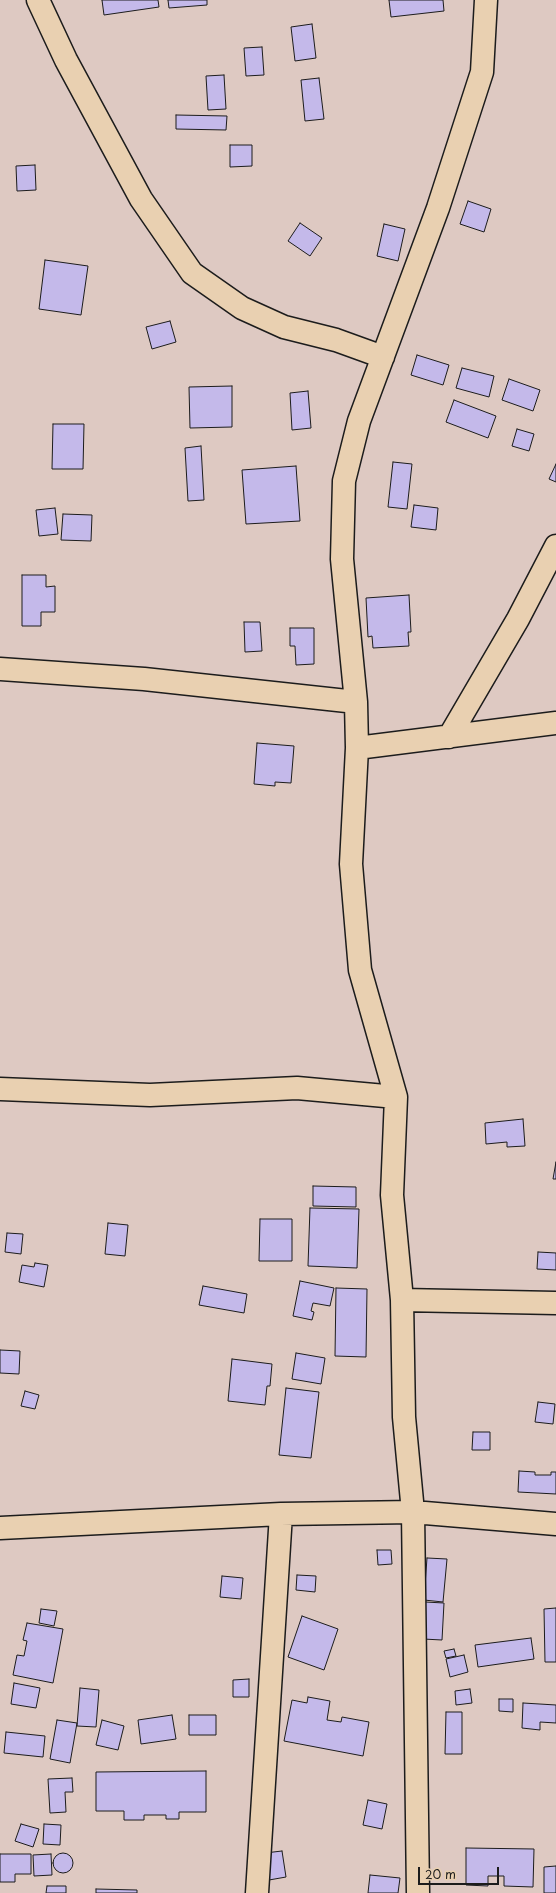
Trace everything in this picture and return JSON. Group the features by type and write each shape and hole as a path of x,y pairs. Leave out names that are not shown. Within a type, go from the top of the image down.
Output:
{"street":[{"path":"38,0 66,60 141,199 192,273 242,308 284,327 336,340 383,357"},
{"path":"418,1893 413,1512 404,1417 402,1300 392,1195 396,1097 360,970 351,864 357,748 356,702 342,559 344,481 359,421 438,208 482,72 486,0"},
{"path":"449,737 518,619 556,546"},
{"path":"0,669 144,679 356,702"},
{"path":"357,748 556,723"},
{"path":"0,1089 150,1095 297,1088 396,1097"},
{"path":"402,1300 556,1303"},
{"path":"0,1528 281,1514 413,1512 556,1524"},
{"path":"257,1893 281,1514"}],"building":[{"path":"102,0 158,0 159,7 104,15"},
{"path":"168,0 207,0 207,5 169,8"},
{"path":"389,0 443,0 444,11 391,17"},
{"path":"312,24 316,58 295,61 291,27"},
{"path":"262,47 264,75 246,76 244,48"},
{"path":"224,75 226,109 208,110 206,76"},
{"path":"319,78 324,119 305,121 301,80"},
{"path":"176,115 227,116 226,130 176,129"},
{"path":"230,145 252,145 252,166 230,167"},
{"path":"35,165 36,190 17,191 16,166"},
{"path":"468,201 491,209 484,232 460,224"},
{"path":"300,223 322,238 310,256 288,241"},
{"path":"384,224 405,229 398,261 377,256"},
{"path":"45,260 88,266 81,315 39,309"},
{"path":"170,321 176,342 152,349 146,327"},
{"path":"417,355 449,365 443,385 411,375"},
{"path":"462,368 494,376 489,397 456,388"},
{"path":"509,379 540,390 533,411 502,400"},
{"path":"232,386 232,427 190,428 189,387"},
{"path":"308,391 311,428 292,430 290,393"},
{"path":"454,400 496,416 488,438 446,422"},
{"path":"53,424 84,424 83,469 52,469"},
{"path":"517,429 534,434 529,451 512,446"},
{"path":"201,446 204,500 188,501 185,448"},
{"path":"393,462 412,464 407,509 388,507"},
{"path":"556,464 556,482 549,479"},
{"path":"296,466 300,521 246,524 242,470"},
{"path":"414,505 438,508 436,530 411,527"},
{"path":"55,508 58,534 39,536 36,510"},
{"path":"63,514 92,515 91,541 61,540"},
{"path":"22,575 46,575 46,587 55,586 55,612 41,612 41,626 22,626"},
{"path":"409,595 411,632 408,632 409,646 373,648 372,636 368,637 366,598"},
{"path":"244,622 260,622 262,651 245,652"},
{"path":"290,628 314,628 314,664 296,665 295,646 290,646"},
{"path":"257,743 294,746 291,783 275,782 275,786 254,784"},
{"path":"523,1119 525,1146 507,1147 507,1142 486,1144 485,1123"},
{"path":"556,1162 556,1179 553,1179"},
{"path":"313,1186 356,1187 356,1207 313,1206"},
{"path":"310,1208 359,1209 357,1268 308,1266"},
{"path":"260,1219 292,1219 292,1261 259,1261"},
{"path":"108,1223 128,1225 125,1256 105,1254"},
{"path":"7,1233 23,1234 21,1254 5,1252"},
{"path":"538,1252 556,1253 556,1270 537,1269"},
{"path":"35,1263 48,1265 44,1287 19,1282 22,1265 34,1267"},
{"path":"300,1281 334,1288 330,1306 313,1303 311,1311 314,1312 312,1320 293,1316"},
{"path":"203,1286 247,1294 244,1313 199,1305"},
{"path":"336,1288 367,1289 366,1357 335,1356"},
{"path":"0,1350 20,1351 19,1374 0,1373"},
{"path":"296,1353 325,1358 321,1384 292,1379"},
{"path":"232,1359 272,1364 270,1386 267,1386 265,1405 228,1401"},
{"path":"286,1388 319,1392 311,1458 279,1455"},
{"path":"25,1391 39,1395 35,1409 21,1406"},
{"path":"538,1402 555,1404 553,1424 535,1422"},
{"path":"473,1432 490,1432 490,1450 472,1450"},
{"path":"519,1471 535,1472 535,1475 551,1475 551,1472 556,1472 556,1494 518,1492"},
{"path":"377,1550 391,1550 392,1564 378,1565"},
{"path":"427,1558 447,1559 443,1602 424,1600"},
{"path":"297,1575 316,1576 315,1592 296,1590"},
{"path":"222,1576 243,1578 241,1599 220,1597"},
{"path":"425,1602 444,1603 442,1640 423,1639"},
{"path":"556,1608 556,1662 545,1662 544,1609"},
{"path":"41,1609 57,1611 54,1626 39,1623"},
{"path":"302,1616 338,1629 324,1670 288,1657"},
{"path":"27,1623 63,1629 53,1683 13,1675 17,1655 24,1656 27,1641 23,1640"},
{"path":"531,1638 534,1659 478,1667 475,1645"},
{"path":"454,1649 456,1656 446,1658 444,1651"},
{"path":"464,1655 468,1672 450,1677 446,1659"},
{"path":"249,1679 249,1697 233,1697 233,1680"},
{"path":"14,1683 40,1688 36,1708 11,1704"},
{"path":"80,1688 99,1690 96,1727 77,1726"},
{"path":"470,1689 472,1703 456,1705 455,1691"},
{"path":"308,1697 330,1701 327,1720 341,1722 342,1717 369,1722 363,1756 284,1741 292,1700 307,1703"},
{"path":"499,1699 513,1699 513,1712 499,1711"},
{"path":"523,1703 556,1705 556,1723 540,1722 540,1730 522,1728"},
{"path":"446,1712 462,1712 462,1754 445,1754"},
{"path":"172,1715 176,1739 141,1744 138,1720"},
{"path":"189,1715 216,1715 216,1735 189,1735"},
{"path":"57,1720 77,1723 70,1763 50,1759"},
{"path":"102,1720 124,1726 118,1750 96,1745"},
{"path":"6,1732 45,1736 43,1757 4,1753"},
{"path":"206,1771 206,1812 179,1812 179,1819 166,1819 166,1815 144,1815 144,1820 124,1820 124,1811 96,1811 96,1772"},
{"path":"72,1778 73,1792 65,1792 66,1812 50,1813 48,1779"},
{"path":"368,1800 387,1804 382,1829 363,1825"},
{"path":"21,1824 39,1829 33,1847 15,1841"},
{"path":"44,1824 61,1825 60,1845 43,1844"},
{"path":"466,1848 534,1849 533,1887 504,1886 504,1876 488,1876 488,1886 466,1885"},
{"path":"282,1851 286,1877 269,1880 265,1853"},
{"path":"63,1853 70,1856 73,1863 70,1870 63,1873 56,1870 53,1863 56,1856"},
{"path":"0,1854 31,1854 31,1874 15,1874 15,1882 0,1882"},
{"path":"51,1854 52,1875 34,1876 33,1855"},
{"path":"556,1866 556,1893 544,1893 544,1867"},
{"path":"370,1875 400,1878 398,1893 368,1893"},
{"path":"47,1886 66,1886 66,1893 46,1893"},
{"path":"96,1889 137,1890 137,1893 96,1893"}]}
